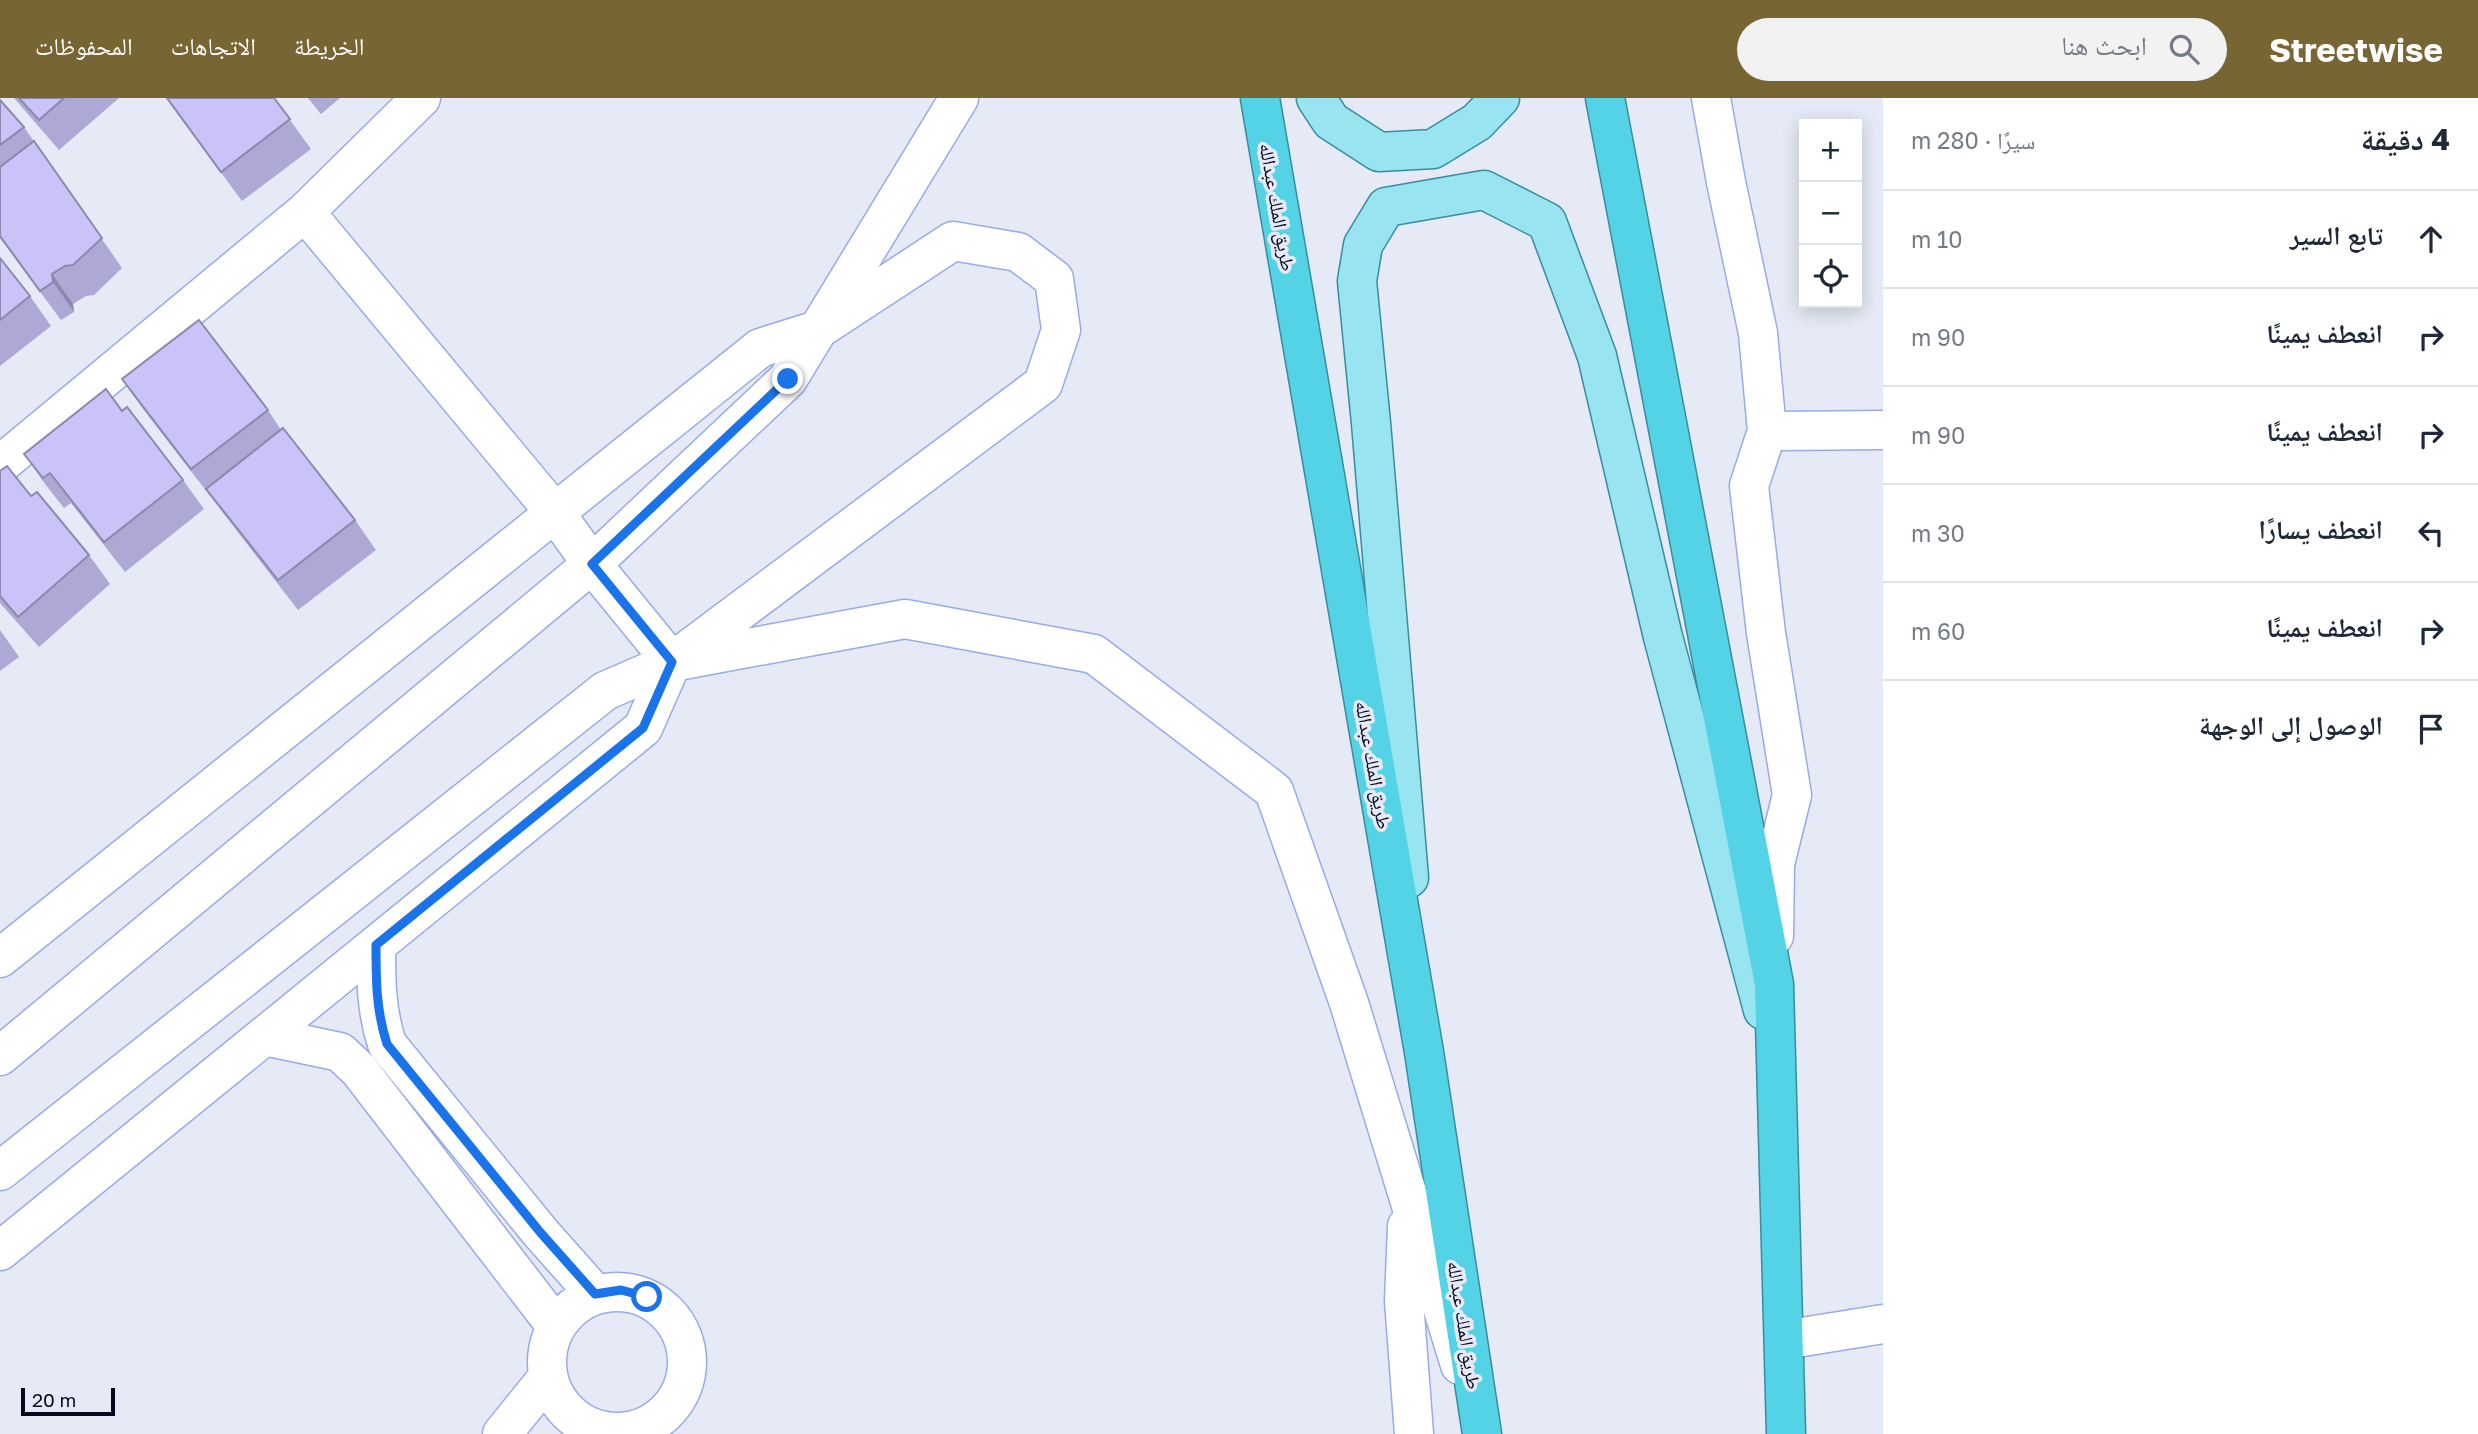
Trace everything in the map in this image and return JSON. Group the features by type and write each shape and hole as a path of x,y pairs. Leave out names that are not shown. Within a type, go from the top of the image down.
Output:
{"highway":[{"name":"طريق الملك عبدالله","path":"1259,98 1424,1052 1482,1434"},
{"path":"1610,106 1774,984 1786,1434"}],"main road":[{"path":"1316,98 1331,121 1379,152 1433,149 1477,122 1500,98"},
{"path":"1424,1052 1357,281 1363,244 1386,207 1483,190 1547,222 1597,356 1662,637 1777,1059"}],"street":[{"path":"0,465 305,212 421,98"},
{"path":"0,1056 592,564 788,379 959,98"},
{"path":"1711,98 1758,334 1767,431 1749,486 1766,633 1791,795 1774,864 1774,984"},
{"path":"305,212 556,514 592,564 672,662"},
{"path":"0,958 760,348 817,330 953,241 1018,252 1054,279 1061,330 1043,384 672,662 643,728 0,1251"},
{"path":"1767,431 1883,430"},
{"path":"0,1171 605,691 672,662 905,619 1094,654 1274,791 1349,1003 1482,1434"},
{"path":"376,945 376,996 387,1044 540,1232 595,1294"},
{"path":"264,1036 340,1052 359,1070 555,1326"},
{"path":"1407,1195 1405,1301 1414,1434"},
{"path":"621,1290 647,1297 668,1312 683,1334 688,1359 685,1385 672,1408 651,1429 627,1433 588,1431 558,1402 548,1377 547,1351 555,1326 573,1307 595,1294 621,1290"},
{"path":"1784,1340 1883,1324"},
{"path":"502,1434 548,1377"}],"building":[{"path":"19,98 64,98 39,120"},
{"path":"167,98 274,98 290,119 221,172"},
{"path":"0,100 24,127 0,145"},
{"path":"34,141 102,238 73,265 65,266 52,274 53,282 40,291 0,236 0,167"},
{"path":"0,258 30,296 0,320"},
{"path":"199,320 268,410 191,469 122,379"},
{"path":"106,389 122,411 127,407 183,480 104,542 50,473 43,478 24,454"},
{"path":"283,428 355,520 278,580 206,489"},
{"path":"7,466 31,496 37,492 89,555 18,617 0,596 0,471"}],"route":[{"path":"647,1297 621,1290 595,1294 540,1232 387,1044 376,996 376,945 643,728 672,662 592,564 788,379"}]}
